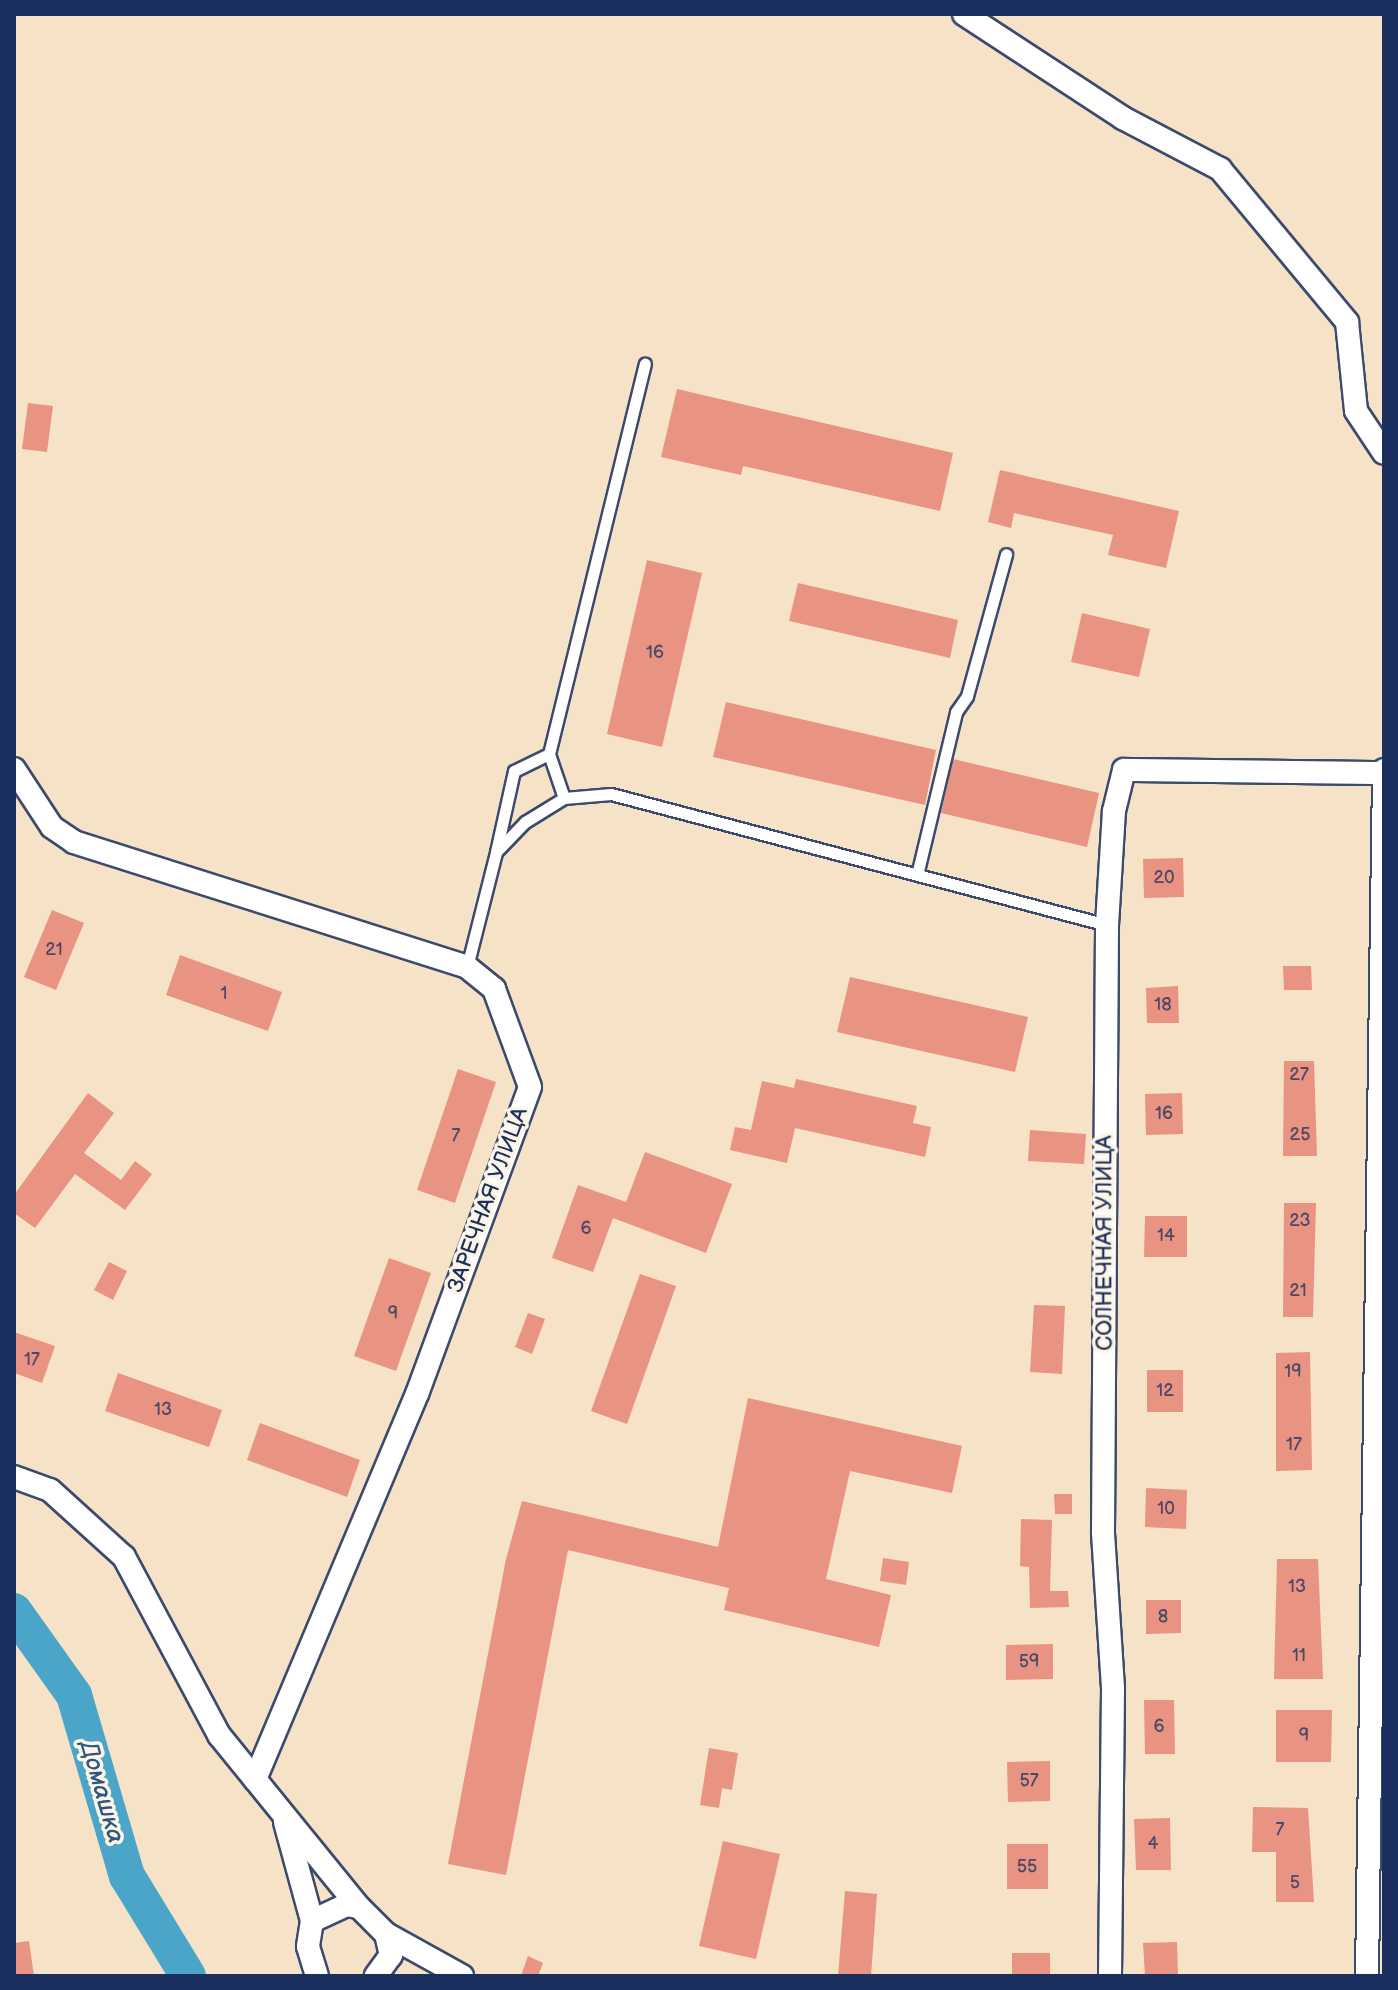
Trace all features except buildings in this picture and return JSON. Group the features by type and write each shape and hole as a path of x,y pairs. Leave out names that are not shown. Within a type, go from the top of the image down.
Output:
{"street":[{"path":"964,14 1123,118 1220,169 1347,322 1356,411 1384,453"},
{"name":"ЗАРЕЧНАЯ УЛИЦА","path":"14,769 52,827 74,842 467,967 494,989 530,1087 417,1394 255,1779"},
{"name":"СОЛНЕЧНАЯ УЛИЦА","path":"1110,1976 1113,1688 1103,1532 1107,925 1114,811 1124,770 1384,772"},
{"path":"1367,1976 1384,772"},
{"path":"14,1477 50,1490 124,1557 219,1735 359,1907 386,1934 462,1976"},
{"path":"283,1813 312,1921 308,1946 317,1976"},
{"path":"312,1921 331,1909 359,1907"},
{"path":"376,1976 391,1955 386,1934"}],"lane":[{"path":"564,798 549,754 645,364"},
{"path":"917,875 956,712 967,696 1006,554"},
{"path":"467,967 514,771 549,754"},
{"path":"496,852 525,822 564,798 611,794 1107,925"}],"waterway":[{"name":"Домашка","path":"14,1611 74,1695 127,1876 188,1976"}]}
